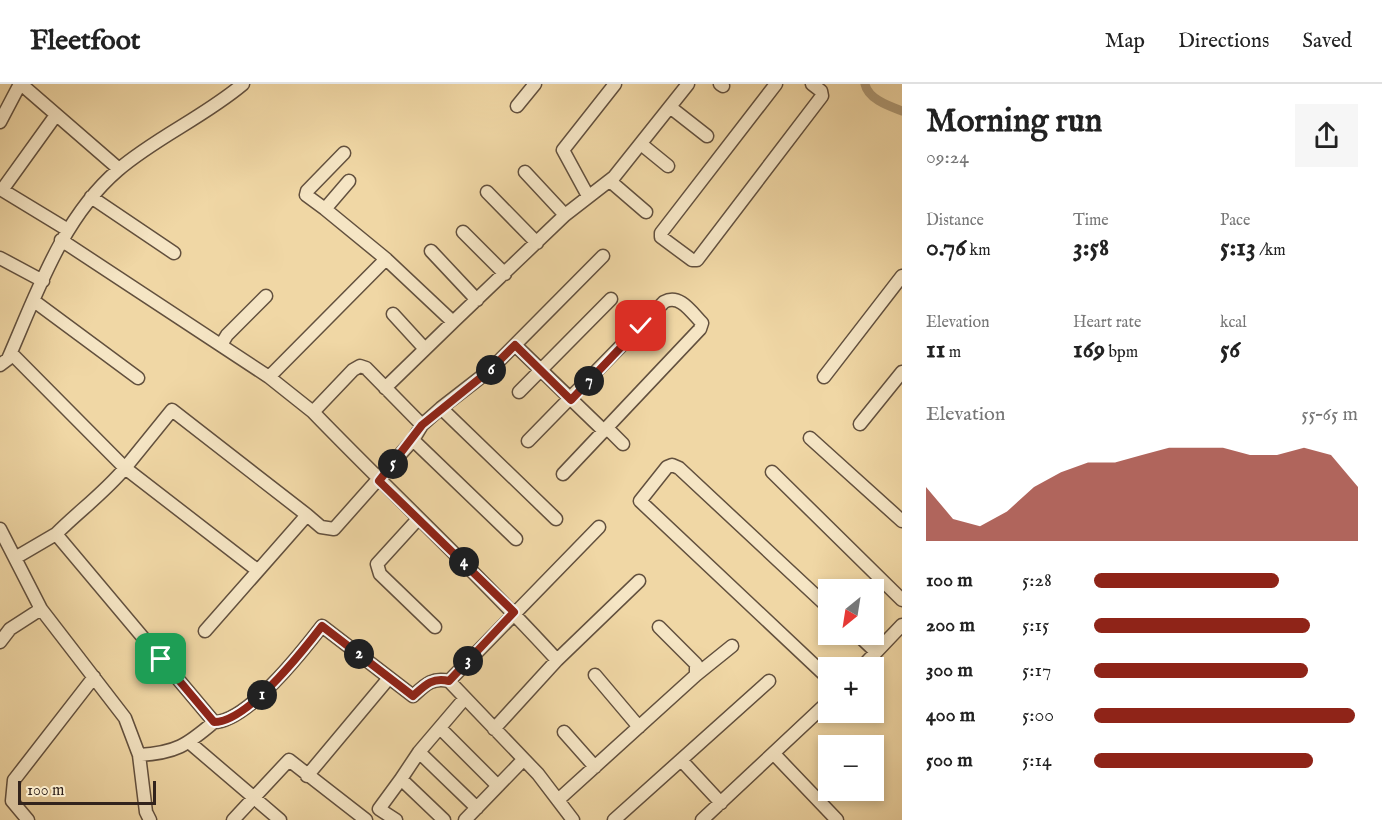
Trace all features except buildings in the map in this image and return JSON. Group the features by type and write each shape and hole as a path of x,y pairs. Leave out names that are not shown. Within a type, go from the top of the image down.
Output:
{"street":[{"path":"0,122 20,84 119,169"},
{"path":"0,365 10,353 65,235 91,197 119,169 218,105 243,84"},
{"path":"517,106 535,84"},
{"path":"588,196 563,150 615,84"},
{"path":"385,388 565,215 610,181 688,84"},
{"path":"776,84 661,233 661,237 692,260 697,260 822,96 812,84"},
{"path":"670,107 707,136"},
{"path":"56,115 2,189 269,377 313,412 379,481 514,612 557,660"},
{"path":"641,144 668,166"},
{"path":"344,153 307,191 306,195 386,259 453,322"},
{"path":"525,172 565,215"},
{"path":"325,209 349,181"},
{"path":"610,181 646,212"},
{"path":"487,192 537,243"},
{"path":"91,197 174,253"},
{"path":"463,232 505,274"},
{"path":"431,251 477,300"},
{"path":"15,558 56,534 88,502 103,493 172,410 321,527 334,529 379,481 413,440 422,425 490,370 603,256"},
{"path":"0,258 43,281"},
{"path":"269,377 386,259"},
{"path":"824,377 902,276"},
{"path":"221,345 227,335 266,296"},
{"path":"519,392 611,299"},
{"path":"528,441 571,400 664,302 671,299 682,303 702,323 698,331 562,474"},
{"path":"34,301 138,378"},
{"path":"393,314 424,349"},
{"path":"515,345 603,430 607,428"},
{"path":"10,353 125,468 257,570"},
{"path":"313,412 360,366 366,368 422,425"},
{"path":"860,424 902,372"},
{"path":"441,408 556,519"},
{"path":"607,428 623,444"},
{"path":"810,438 902,520"},
{"path":"413,440 516,539"},
{"path":"818,598 679,468 672,465 667,467 640,501 818,669"},
{"path":"772,472 902,600"},
{"path":"204,632 307,515"},
{"path":"418,519 377,564 380,574 435,627"},
{"path":"449,681 599,527"},
{"path":"0,531 41,609 125,718 139,755 146,812 150,820"},
{"path":"56,534 214,722"},
{"path":"494,729 557,660 639,581"},
{"path":"0,642 10,629 41,609"},
{"path":"871,657 902,625"},
{"path":"139,755 167,754 190,743 214,722 224,722 267,691 322,626 413,696 426,683 437,678 449,681 524,760 573,820"},
{"path":"659,627 696,664 696,675"},
{"path":"869,645 876,652"},
{"path":"558,800 696,675 732,646"},
{"path":"595,675 639,727"},
{"path":"28,820 12,801 11,790 14,780 94,677"},
{"path":"308,776 389,678"},
{"path":"614,820 769,681"},
{"path":"371,820 419,752 465,698"},
{"path":"702,820 818,711"},
{"path":"440,728 498,786"},
{"path":"564,732 595,766"},
{"path":"190,743 280,820"},
{"path":"419,752 477,808"},
{"path":"774,753 837,820"},
{"path":"233,820 289,760 366,820"},
{"path":"465,820 524,760"},
{"path":"681,760 721,803"},
{"path":"401,779 444,820"},
{"path":"379,809 396,820"}],"waterway":[{"path":"865,84 875,98 902,111"}],"route":[{"path":"161,659 214,722 224,722 267,691 322,626 413,696 426,683 437,678 449,681 514,612 379,481 413,440 422,425 490,370 515,345 571,400 641,326"}]}
